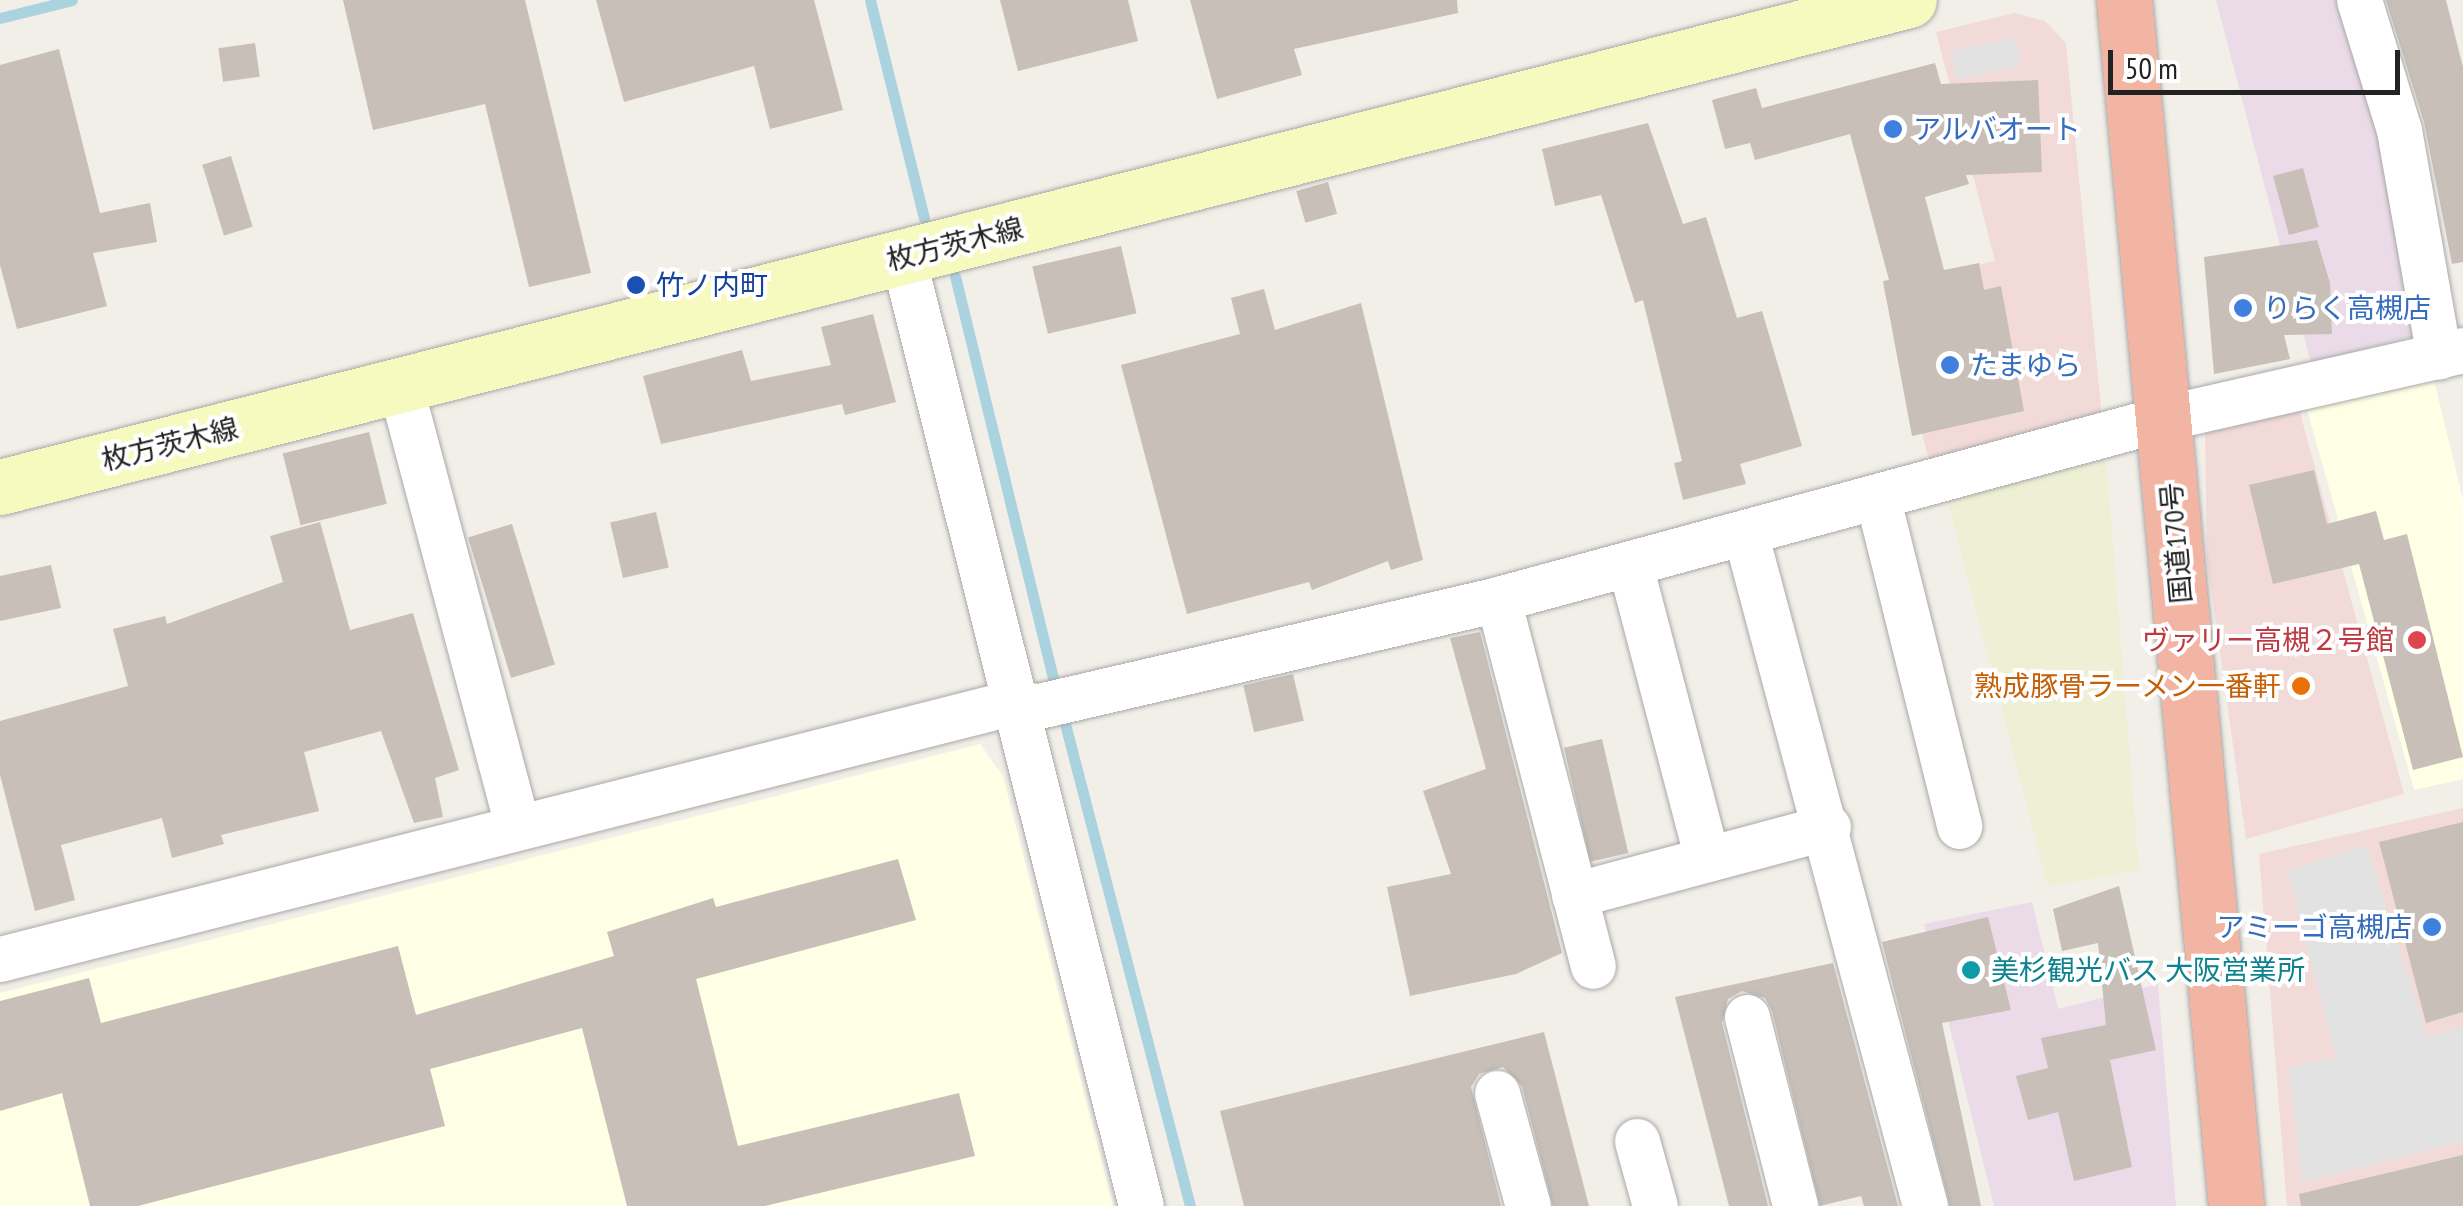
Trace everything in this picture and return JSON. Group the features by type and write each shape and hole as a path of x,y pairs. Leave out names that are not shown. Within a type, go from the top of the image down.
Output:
{"highway":[{"name":"国道170号","path":"2124,0 2236,1206"}],"main road":[{"name":"枚方茨木線","path":"0,487 1909,0"}],"street":[{"path":"0,958 516,824 1010,703 1039,706 1498,598 1746,536 2164,418 2451,353 2399,130 2359,0"},
{"path":"903,257 1010,703 1141,1206"},
{"path":"400,385 516,824"},
{"path":"1878,500 1960,826"},
{"path":"1746,536 1828,827 1926,1206"},
{"path":"1630,565 1708,859"},
{"path":"1498,598 1593,966"},
{"path":"1574,895 1828,827"},
{"path":"1746,1017 1795,1206"},
{"path":"1497,1094 1528,1206"},
{"path":"1637,1141 1655,1206"}],"shaded area":[{"path":"2216,0 2336,0 2381,142 2415,336 2311,363"},
{"path":"2014,13 2045,21 2066,43 2102,418 1929,460 1883,287 1995,261 1936,32"},
{"path":"2016,37 2022,65 1956,79 1950,51"},
{"name":"ヴァリー高槻２号館","path":"2433,376 2463,500 2463,779 2414,790 2306,406"},
{"name":"熟成豚骨ラーメン一番軒","path":"2299,409 2404,794 2246,839 2207,559 2205,428"},
{"path":"2105,444 2139,870 2048,887 1946,495"},
{"path":"980,744 1003,776 1113,1206 0,1206 0,993"},
{"path":"2463,808 2463,1206 2287,1206 2259,854"},
{"path":"2367,846 2427,1037 2463,1027 2463,1141 2302,1182 2289,1068 2336,1057 2287,870"},
{"path":"2032,902 2058,1009 2158,984 2176,1206 1994,1206 1924,924"}],"building":[{"path":"343,0 525,0 591,273 529,287 485,104 373,130"},
{"path":"596,0 814,0 843,110 770,129 754,66 624,102"},
{"path":"1000,0 1128,0 1138,41 1018,71"},
{"path":"1190,0 1457,0 1458,13 1294,49 1302,75 1217,99"},
{"path":"2386,0 2446,0 2463,67 2463,262 2452,264 2424,122"},
{"path":"255,43 260,77 223,82 218,48"},
{"path":"59,49 100,213 150,203 157,242 93,253 107,306 17,329 0,265 0,65"},
{"path":"1935,63 1941,84 2038,80 2042,172 1966,175 1969,184 1925,197 1944,270 1979,263 1984,290 2001,286 2024,411 1912,436 1883,281 1889,280 1850,134 1755,160 1750,143 1725,149 1712,100 1756,88 1762,108"},
{"path":"1648,123 1683,224 1706,217 1737,318 1762,311 1802,446 1740,464 1746,484 1683,500 1674,463 1682,461 1643,300 1635,303 1601,195 1555,206 1542,149"},
{"path":"231,156 253,227 224,236 202,165"},
{"path":"2303,168 2319,227 2289,235 2273,176"},
{"path":"1328,182 1337,214 1305,223 1296,191"},
{"name":"りらく高槻店","path":"2317,240 2330,283 2332,334 2284,335 2290,359 2214,374 2204,257"},
{"path":"1121,246 1137,313 1048,334 1032,266"},
{"path":"1264,289 1275,330 1361,303 1423,560 1391,570 1388,561 1312,590 1309,582 1187,614 1121,365 1240,334 1231,298"},
{"path":"873,314 896,402 845,415 842,404 661,444 643,376 742,350 751,381 831,365 821,327"},
{"path":"369,432 387,504 301,525 283,454"},
{"path":"2314,470 2327,524 2376,511 2384,540 2407,534 2463,757 2413,770 2359,564 2273,584 2249,485"},
{"path":"656,512 669,568 623,578 610,523"},
{"path":"320,522 350,630 413,613 459,770 435,778 443,817 414,823 381,731 304,752 319,811 221,835 224,844 172,858 162,818 61,845 75,900 35,911 0,775 0,721 128,686 113,629 165,616 167,624 283,582 270,536"},
{"path":"512,524 555,665 511,678 468,537"},
{"path":"51,565 61,608 0,621 0,576"},
{"path":"1480,632 1562,953 1516,974 1410,996 1387,887 1451,874 1423,791 1486,769 1450,638"},
{"path":"1293,674 1304,721 1254,732 1243,685"},
{"path":"1602,739 1628,853 1590,862 1564,748"},
{"name":"アミーゴ高槻店","path":"2463,822 2463,1012 2426,1023 2379,842"},
{"path":"898,859 916,920 696,979 738,1146 959,1093 975,1156 765,1206 627,1206 582,1028 430,1069 445,1126 138,1206 90,1206 62,1093 0,1111 0,1001 89,978 101,1023 398,946 416,1015 614,956 607,932 713,898 716,907"},
{"path":"2119,886 2156,1050 2110,1060 2132,1167 2074,1181 2058,1112 2028,1120 2016,1076 2048,1068 2041,1038 2106,1025 2098,943 2062,951 2053,909"},
{"path":"1988,917 2011,1010 1942,1023 1981,1206 1950,1206 1882,942"},
{"path":"1833,963 1898,1206 1864,1206 1861,1196 1820,1206 1772,1011 1765,998 1742,991 1728,999 1722,1023 1768,1206 1729,1206 1675,997"},
{"path":"1544,1032 1589,1206 1553,1206 1522,1086 1503,1067 1479,1074 1471,1087 1501,1206 1244,1206 1220,1111"},
{"path":"2463,1155 2463,1206 2301,1206 2299,1194"}],"waterway":[{"path":"0,18 72,0"},
{"path":"870,0 924,218"},
{"path":"955,276 1057,695"},
{"path":"1062,712 1190,1206"}],"place":[{"name":"アルバオート","path":"1893,129"},
{"name":"竹ノ内町","path":"636,285"},
{"name":"りらく高槻店","path":"2243,308"},
{"name":"たまゆら","path":"1950,365"},
{"name":"ヴァリー高槻２号館","path":"2417,640"},
{"name":"熟成豚骨ラーメン一番軒","path":"2301,686"},
{"name":"アミーゴ高槻店","path":"2432,927"},
{"name":"美杉観光バス 大阪営業所","path":"1971,970"}]}
